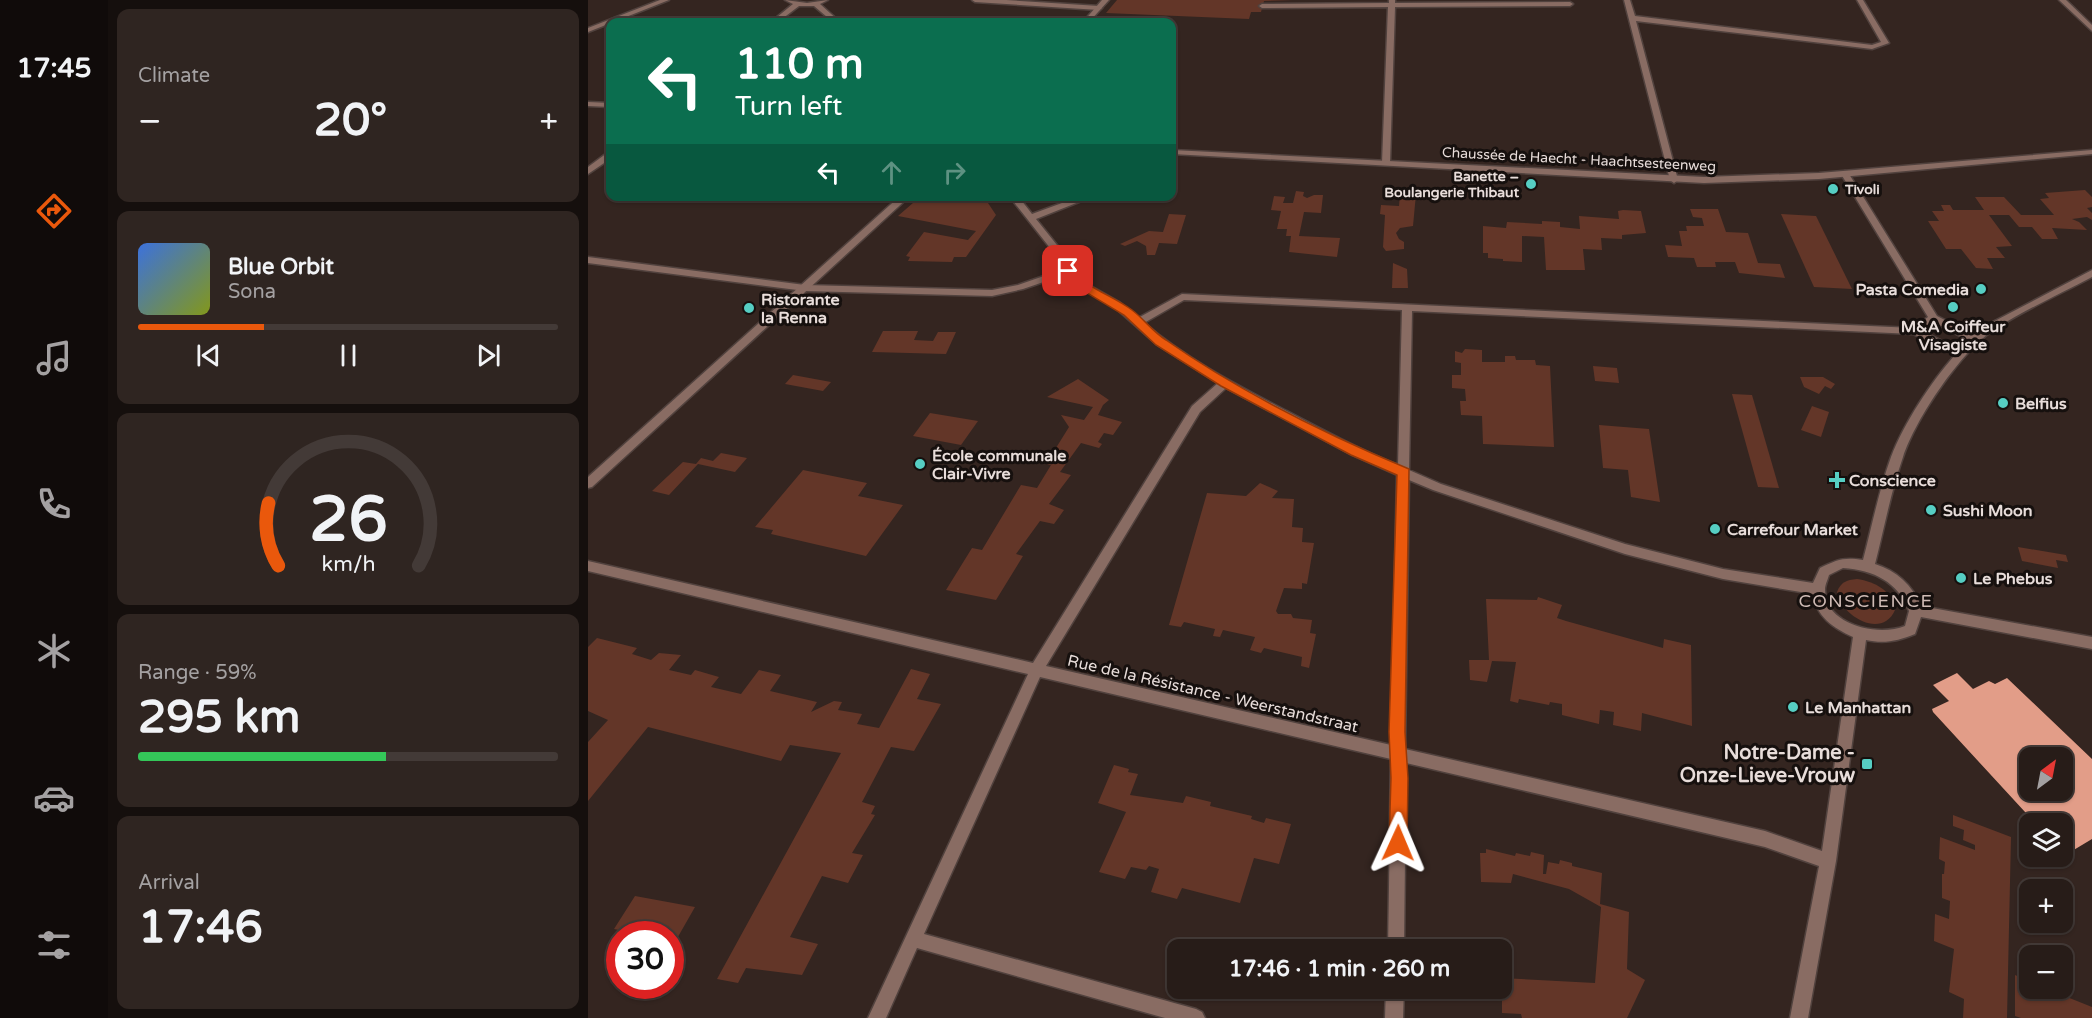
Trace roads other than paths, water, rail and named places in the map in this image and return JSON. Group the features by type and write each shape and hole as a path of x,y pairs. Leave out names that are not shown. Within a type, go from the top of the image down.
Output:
{"street":[{"path":"619,18 666,0"},
{"path":"788,0 797,4 816,4 825,0"},
{"path":"975,0 1060,2 1099,8"},
{"path":"1090,18 1106,0"},
{"path":"1627,0 1674,180"},
{"path":"1631,18 1872,47 1885,43 1860,0"},
{"path":"2062,0 2092,29"},
{"path":"1262,6 1392,3 1570,4"},
{"path":"1386,163 1392,3"},
{"path":"779,18 797,4"},
{"path":"816,4 832,18"},
{"path":"588,30 606,23"},
{"path":"588,104 606,105"},
{"name":"Chaussée de Haecht - Haachtsesteenweg","path":"1176,152 1674,180 1845,174 2092,152"},
{"path":"588,171 606,158"},
{"path":"1845,174 1933,318 1975,340"},
{"path":"588,484 901,201"},
{"path":"1017,201 1062,257 1076,282 1116,304 1140,322 1160,342 1225,383 1356,452 1437,487 1625,549 1723,574 1817,589"},
{"path":"1029,218 1076,201"},
{"path":"588,260 805,288 992,293 1040,282 1068,271"},
{"path":"1868,566 1897,457 1911,428 1947,371 1975,340 2024,307 2092,273"},
{"path":"1140,322 1182,297 1915,331 1961,354"},
{"path":"1396,939 1407,309"},
{"path":"1915,331 1933,318"},
{"path":"877,1018 1036,671 1196,409 1225,383"},
{"path":"1848,563 1868,566 1888,575 1905,589 1916,611 1910,630 1901,636 1889,639 1860,635 1835,620 1820,600 1817,589 1818,580 1832,566 1848,563"},
{"name":"Rue de la Résistance - Weerstandstraat","path":"588,566 1765,839 1828,861"},
{"path":"1916,611 2092,643"},
{"path":"1799,1018 1828,861 1860,635"},
{"path":"913,939 1196,1018"},
{"path":"1395,999 1395,1018"}],"place":[{"name":"Banette – Boulangerie Thibaut","path":"1531,184"},
{"name":"Tivoli","path":"1833,189"},
{"name":"Pasta Comedia","path":"1981,289"},
{"name":"M&A Coiffeur Visagiste","path":"1953,307"},
{"name":"Ristorante la Renna","path":"749,308"},
{"name":"Belfius","path":"2003,403"},
{"name":"École communale Clair-Vivre","path":"920,464"},
{"name":"Conscience","path":"1837,480"},
{"name":"Sushi Moon","path":"1931,510"},
{"name":"Carrefour Market","path":"1715,529"},
{"name":"Le Phebus","path":"1961,578"},
{"name":"Le Manhattan","path":"1793,707"},
{"name":"Notre-Dame - Onze-Lieve-Vrouw","path":"1867,764"}],"district":[{"name":"CONSCIENCE","path":"1866,601"}]}
